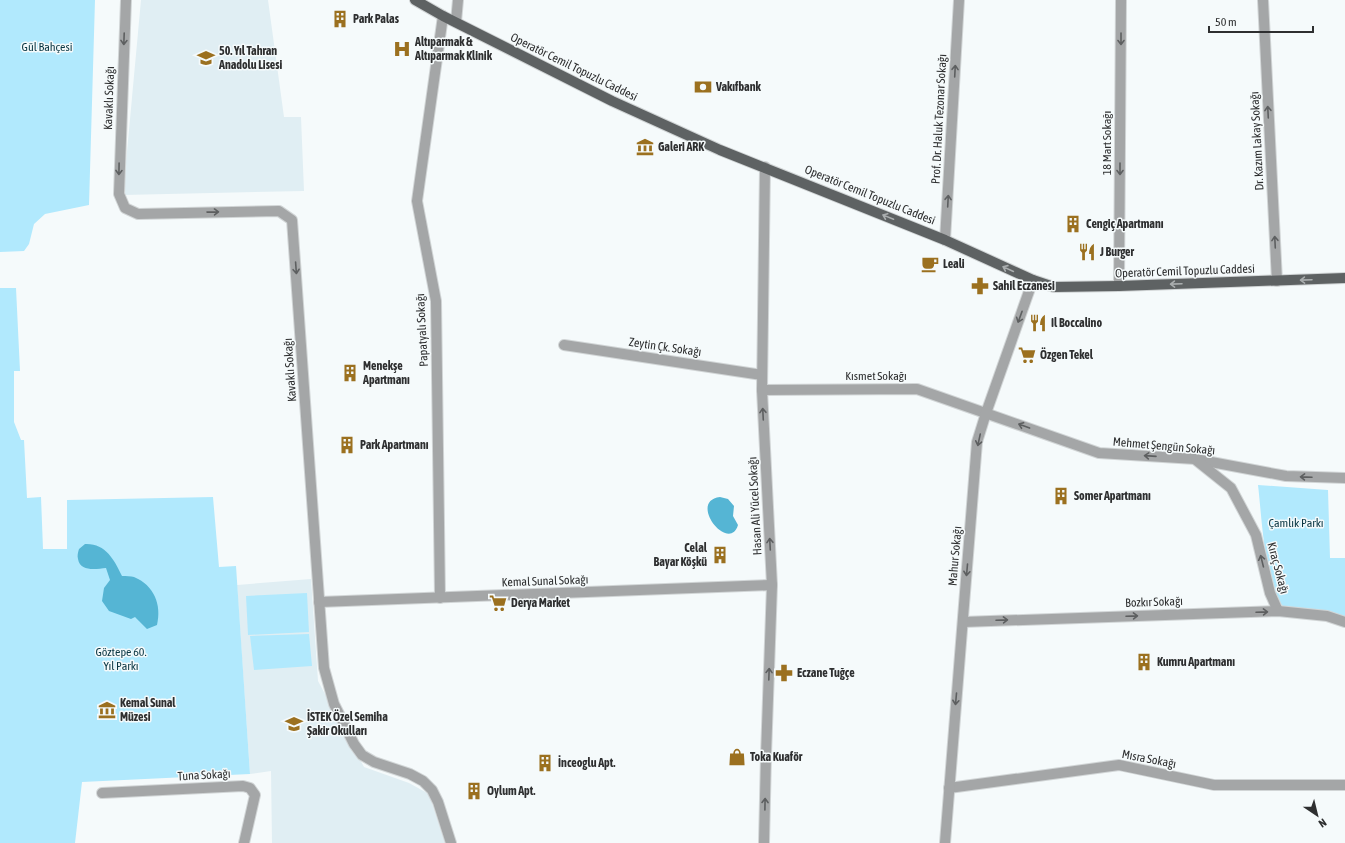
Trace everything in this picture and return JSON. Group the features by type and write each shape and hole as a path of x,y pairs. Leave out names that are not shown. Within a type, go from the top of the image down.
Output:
{"main road":[{"name":"Operatör Cemil Topuzlu Caddesi","path":"415,0 443,16 603,97 720,150 945,240 1033,280 1054,287 1345,278"}],"street":[{"name":"Kavaklı Sokağı","path":"126,0 119,194 125,208 138,214 279,210 292,220 324,668 334,704 354,744 362,755 374,762 410,774 423,781 432,790 438,802 451,843"},
{"path":"456,22 458,0"},
{"name":"Prof. Dr. Haluk Tezonar Sokağı","path":"945,240 959,0"},
{"name":"18 Mart Sokağı","path":"1119,286 1121,0"},
{"name":"Dr. Kazım Lakay Sokağı","path":"1263,0 1277,281"},
{"name":"Papatyalı Sokağı","path":"440,598 436,301 417,202 443,16"},
{"name":"Hasan Ali Yücel Sokağı","path":"764,843 772,585 762,390 765,167"},
{"name":"Mahur Sokağı","path":"945,843 978,442 986,413 1033,280"},
{"name":"Zeytin Çk. Sokağı","path":"564,345 762,375"},
{"name":"Kısmet Sokağı","path":"762,390 917,389 986,413"},
{"name":"Mehmet Şengün Sokağı","path":"986,413 1099,453 1195,459 1286,476 1345,478"},
{"name":"Kıraç Sokağı","path":"1195,459 1231,488 1256,534 1270,594 1278,611"},
{"name":"Kemal Sunal Sokağı","path":"320,602 772,585"},
{"name":"Bozkır Sokağı","path":"963,622 1278,611 1327,616 1345,622"},
{"name":"Mısra Sokağı","path":"949,788 1119,765 1214,785 1345,785"},
{"name":"Tuna Sokağı","path":"102,793 243,786 250,788 255,794 244,843"}],"shaded area":[{"path":"141,0 268,0 284,117 301,117 304,191 123,195"},
{"path":"720,497 728,499 734,506 733,516 738,525 733,532 727,533 720,530 713,523 709,515 708,507 711,501"},
{"path":"85,544 98,546 108,553 122,576 134,577 147,585 155,596 157,603 157,625 147,629 135,617 131,619 109,611 102,601 104,588 110,580 106,568 89,569 85,568 79,563 79,549"},
{"name":"İSTEK Özel Semiha Şakir Okulları","path":"311,579 318,681 364,767 409,783 429,794 445,843 272,843 271,771 250,774 237,585"}],"green space":[{"name":"Gül Bahçesi","path":"0,0 95,0 89,205 45,214 34,224 29,244 24,251 0,252"},
{"name":"Göztepe 60. Yıl Parkı","path":"0,288 16,288 20,371 14,371 14,422 21,440 24,440 27,498 41,497 43,549 67,549 67,500 213,497 219,567 236,566 250,774 82,782 75,843 0,843"},
{"name":"Çamlık Parkı","path":"1258,485 1328,490 1330,558 1345,558 1345,617 1284,608 1277,597 1268,567"},
{"path":"307,593 309,632 248,635 246,596"},
{"path":"309,634 312,666 254,670 250,636"}],"place":[{"name":"Park Palas","path":"340,19"},
{"name":"Altıparmak & Altıparmak Klinik","path":"402,49"},
{"name":"50. Yıl Tahran Anadolu Lisesi","path":"206,58"},
{"name":"Vakıfbank","path":"703,87"},
{"name":"Galeri ARK","path":"645,147"},
{"name":"Cengiç Apartmanı","path":"1073,224"},
{"name":"J Burger","path":"1087,252"},
{"name":"Leali","path":"930,264"},
{"name":"Sahil Eczanesi","path":"980,286"},
{"name":"Il Boccalino","path":"1038,323"},
{"name":"Özgen Tekel","path":"1027,355"},
{"name":"Menekşe Apartmanı","path":"350,373"},
{"name":"Park Apartmanı","path":"347,445"},
{"name":"Somer Apartmanı","path":"1061,496"},
{"name":"Celal Bayar Köşkü","path":"720,555"},
{"name":"Derya Market","path":"498,603"},
{"name":"Kumru Apartmanı","path":"1144,662"},
{"name":"Eczane Tuğçe","path":"784,673"},
{"name":"Kemal Sunal Müzesi","path":"107,710"},
{"name":"İSTEK Özel Semiha Şakir Okulları","path":"294,724"},
{"name":"Toka Kuaför","path":"737,757"},
{"name":"İnceoglu Apt.","path":"545,763"},
{"name":"Oylum Apt.","path":"474,791"}]}
